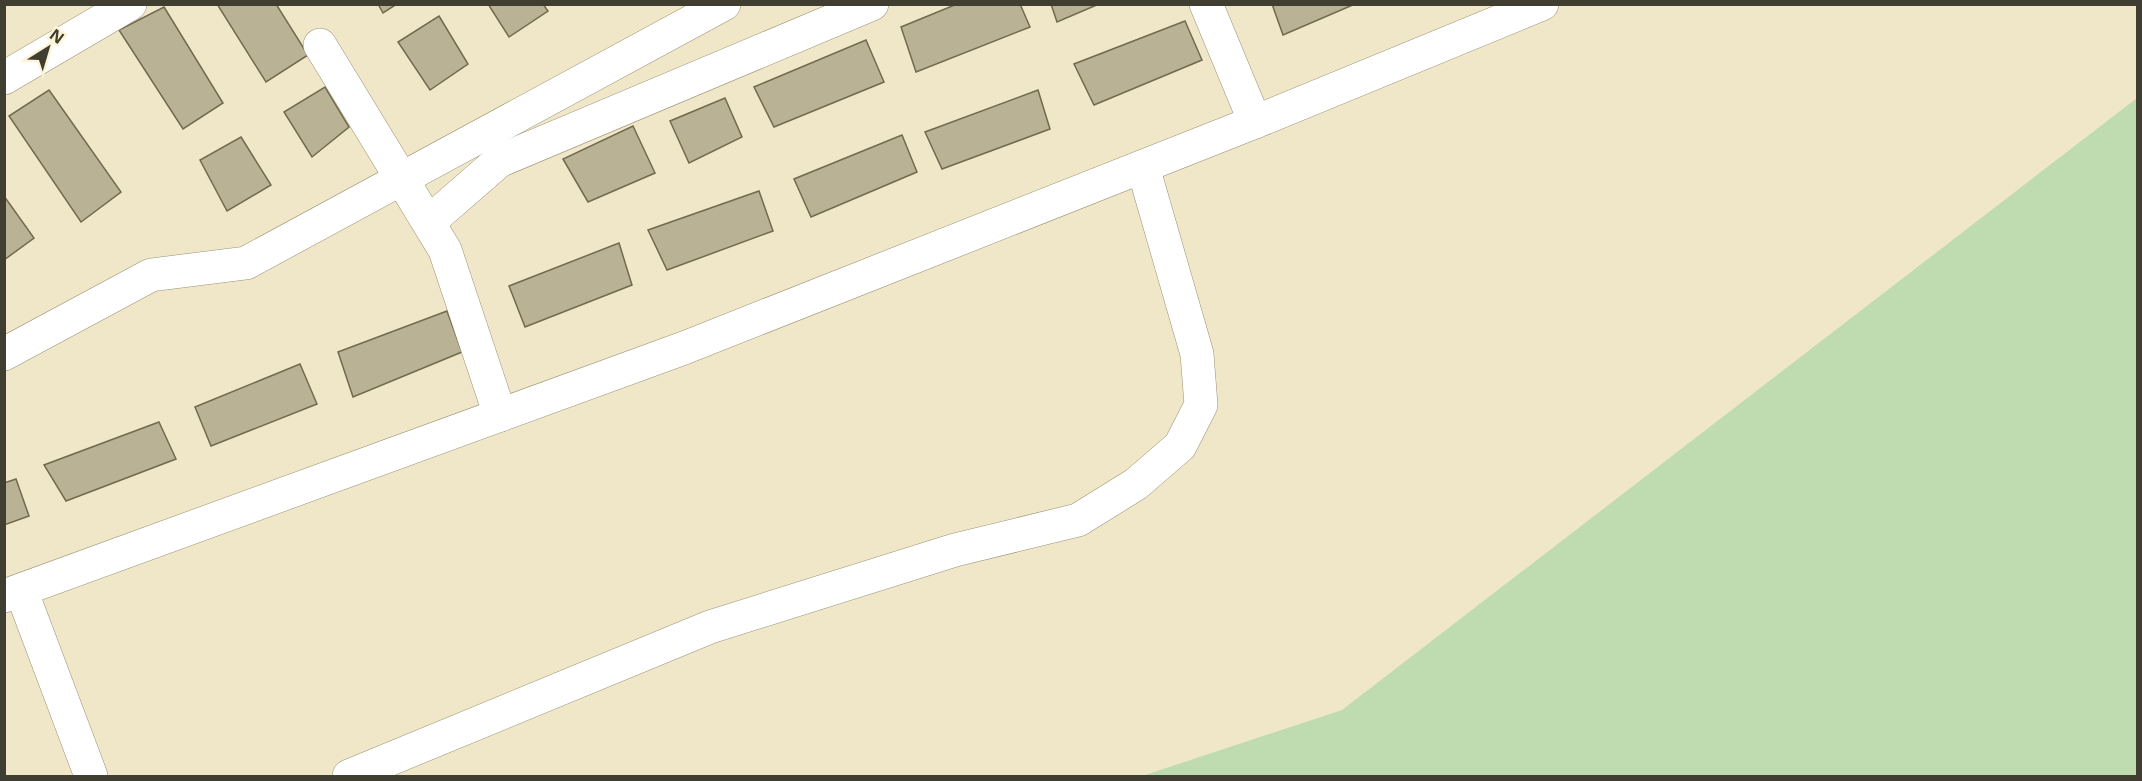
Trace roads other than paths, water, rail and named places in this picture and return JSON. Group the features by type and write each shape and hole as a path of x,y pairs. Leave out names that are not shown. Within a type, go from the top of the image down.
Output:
{"street":[{"path":"4,78 130,4"},
{"path":"4,354 150,275 246,263 724,4"},
{"path":"429,222 499,161 872,4"},
{"path":"1206,4 1255,122"},
{"path":"90,777 13,593 684,348 1143,167 1542,4"},
{"path":"320,45 445,250 500,415"},
{"path":"349,777 710,627 955,550 1078,520 1136,484 1180,446 1202,405 1197,354 1143,167"}]}
